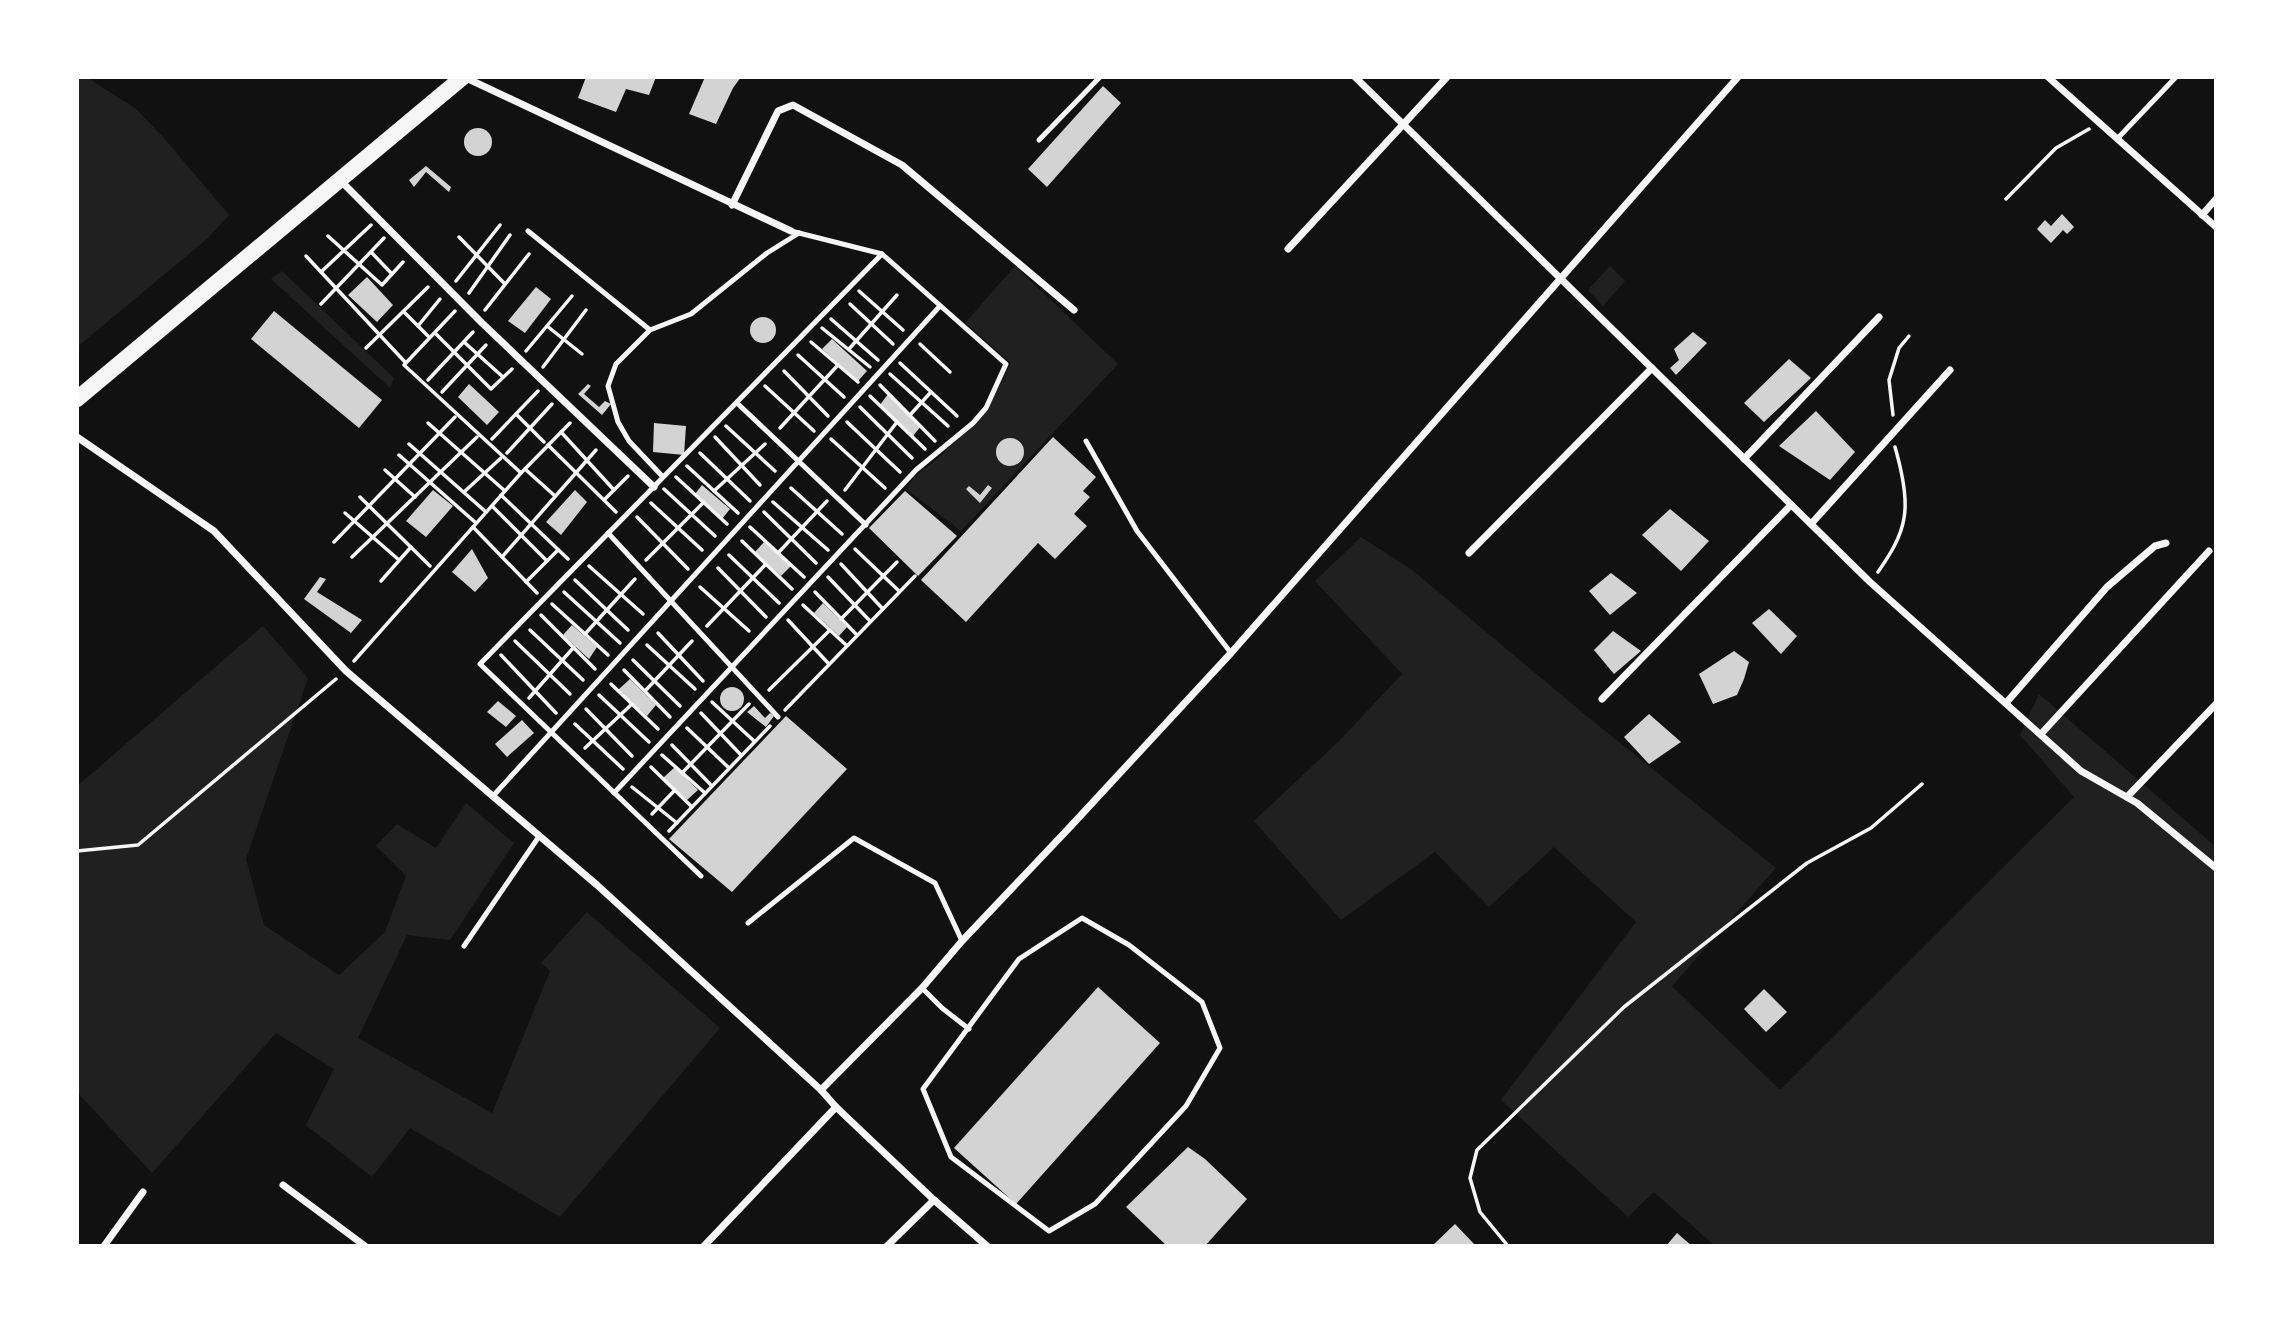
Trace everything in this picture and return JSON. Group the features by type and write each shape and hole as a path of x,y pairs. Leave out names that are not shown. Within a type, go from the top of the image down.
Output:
{"main road":[{"path":"77,399 338,179 464,77"}],"street":[{"path":"464,77 732,205 795,232"},
{"path":"1355,77 1870,582 2081,771 2127,797 2213,865 2216,855"},
{"path":"1288,249 1447,77"},
{"path":"821,1090 922,988 962,941 1231,653 1738,77"},
{"path":"2048,77 2216,227"},
{"path":"732,205 778,111 793,105 902,165 1074,310"},
{"path":"338,179 634,470 658,482"},
{"path":"2202,215 2216,200"},
{"path":"1744,459 1879,317"},
{"path":"1469,553 1652,368"},
{"path":"1811,524 1950,370"},
{"path":"77,438 214,531 346,670 597,885 821,1090 934,1200 987,1246"},
{"path":"1602,699 1791,505"},
{"path":"2006,703 2107,587 2155,547 2166,542"},
{"path":"2041,734 2209,551"},
{"path":"2127,797 2216,704"},
{"path":"704,1246 836,1107"},
{"path":"283,1185 365,1246"},
{"path":"103,1246 144,1192"},
{"path":"887,1246 934,1200"}],"lane":[{"path":"1039,140 1100,77"},
{"path":"2117,139 2176,77"},
{"path":"528,231 650,330"},
{"path":"614,793 916,470 974,423 986,408 1006,364 882,254 795,232 691,314 650,330 616,364 608,386 618,422 658,482"},
{"path":"701,876 480,664 882,254"},
{"path":"493,796 940,306"},
{"path":"737,403 866,525"},
{"path":"1086,441 1137,531 1231,653"},
{"path":"608,533 700,634 762,695 778,716"},
{"path":"464,946 540,835"},
{"path":"748,923 854,838 935,883 962,941"},
{"path":"1082,918 1129,945 1202,1002 1220,1048 1186,1106 1095,1204 1049,1231 951,1157 923,1089 969,1029 1019,959 1082,918"},
{"path":"922,988 969,1029"}],"path":[{"path":"2006,199 2056,148 2100,123"},
{"path":"321,272 372,223"},
{"path":"450,288 500,225"},
{"path":"510,235 463,302 404,365 521,473"},
{"path":"328,236 382,285 407,258"},
{"path":"321,304 386,237"},
{"path":"458,237 505,284"},
{"path":"371,251 392,274"},
{"path":"428,380 464,342 530,254"},
{"path":"306,256 405,362"},
{"path":"366,348 432,283"},
{"path":"852,285 950,372"},
{"path":"418,327 443,294"},
{"path":"849,349 897,295"},
{"path":"523,355 572,296"},
{"path":"842,296 900,350"},
{"path":"540,370 586,310"},
{"path":"404,312 428,336"},
{"path":"824,313 948,426"},
{"path":"816,322 876,375 935,441"},
{"path":"548,326 582,354"},
{"path":"434,333 491,389 518,363"},
{"path":"803,335 864,389 927,451"},
{"path":"442,393 495,336"},
{"path":"1870,582 1891,553 1905,518 1889,380 1899,348 1909,336"},
{"path":"464,342 503,377"},
{"path":"790,348 917,463"},
{"path":"893,357 957,415"},
{"path":"775,363 834,422"},
{"path":"714,491 771,438 838,365"},
{"path":"758,380 891,494"},
{"path":"492,439 542,387"},
{"path":"910,415 931,392"},
{"path":"507,453 556,400"},
{"path":"516,414 622,519"},
{"path":"77,852 138,845 346,670 546,444 578,415"},
{"path":"840,415 905,477"},
{"path":"334,541 455,417"},
{"path":"720,420 899,591"},
{"path":"837,499 897,422"},
{"path":"428,423 484,473 576,567"},
{"path":"709,431 767,495 835,557 882,608"},
{"path":"561,432 614,490"},
{"path":"352,556 477,436"},
{"path":"502,557 605,440"},
{"path":"409,444 486,512"},
{"path":"694,446 791,539 870,621"},
{"path":"399,455 475,525 526,582 729,768"},
{"path":"464,492 501,457"},
{"path":"681,460 810,584 856,634"},
{"path":"525,469 555,496"},
{"path":"385,470 415,497"},
{"path":"604,499 634,470"},
{"path":"670,471 734,531 846,645"},
{"path":"658,482 722,545 829,664"},
{"path":"360,497 430,566"},
{"path":"644,497 773,623"},
{"path":"778,553 829,499"},
{"path":"642,565 704,502"},
{"path":"492,506 547,561"},
{"path":"631,510 692,577 757,637"},
{"path":"345,513 399,561"},
{"path":"381,581 411,547"},
{"path":"526,582 558,550"},
{"path":"582,560 621,594 711,689"},
{"path":"841,619 897,562"},
{"path":"645,691 766,564"},
{"path":"585,634 641,572"},
{"path":"569,573 754,741"},
{"path":"662,838 856,634 915,576"},
{"path":"557,585 688,715"},
{"path":"535,608 712,786"},
{"path":"521,622 705,793"},
{"path":"682,773 720,733 830,630"},
{"path":"509,635 605,729 692,807"},
{"path":"523,705 574,647"},
{"path":"495,648 535,691 593,741 628,779 677,823"},
{"path":"576,756 632,704"},
{"path":"695,706 741,755"},
{"path":"1508,1246 1480,1212 1470,1178 1477,1150 1624,1007 1807,863 1871,828 1922,784"},
{"path":"646,822 675,790"}],"shaded area":[{"path":"77,77 86,77 135,108 229,215 208,238 77,347"},
{"path":"1015,266 1118,364 961,531 906,489 916,475 941,456 987,410 1011,363 965,323"},
{"path":"1610,266 1625,281 1603,306 1588,290"},
{"path":"282,271 394,378 390,388 271,279"},
{"path":"1361,537 1411,569 1594,722 1776,868 1672,986 1780,1090 2074,797 2020,735 2039,694 2216,847 2216,1246 1715,1246 1654,1192 1628,1217 1501,1100 1636,922 1554,847 1489,907 1435,852 1341,920 1254,821 1340,740 1402,674 1315,581"},
{"path":"263,626 308,678 246,859 264,925 339,975 385,932 406,876 376,846 397,824 436,848 466,803 514,843 450,940 407,935 358,1038 492,1113 550,971 541,963 587,912 720,1028 560,1217 410,1128 372,1177 306,1125 334,1069 276,1033 152,1173 77,1092 77,786"}],"building":[{"path":"586,77 656,77 649,95 626,89 616,112 578,98"},
{"path":"705,77 741,77 716,124 689,114"},
{"path":"1103,86 1121,103 1047,187 1028,169"},
{"path":"478,128 488,132 492,142 488,152 478,156 468,152 464,142 468,132"},
{"path":"426,166 451,187 449,192 426,172 414,187 409,180"},
{"path":"2062,214 2074,227 2067,234 2063,230 2051,243 2037,229 2045,220 2051,226"},
{"path":"367,277 393,305 377,322 348,295"},
{"path":"536,287 551,299 525,333 508,321"},
{"path":"274,311 382,400 359,428 251,339"},
{"path":"763,317 773,320 776,330 773,340 763,343 753,340 750,330 753,320"},
{"path":"1693,332 1707,343 1676,375 1670,368 1679,360 1674,349"},
{"path":"832,339 867,371 858,381 822,349"},
{"path":"1789,359 1811,378 1764,422 1744,403"},
{"path":"469,384 499,412 487,425 458,397"},
{"path":"588,384 591,386 584,394 599,407 605,401 611,404 602,415 578,394"},
{"path":"888,394 921,426 913,436 880,405"},
{"path":"1816,411 1855,452 1830,480 1779,446"},
{"path":"654,423 686,426 684,455 653,452"},
{"path":"1053,437 1096,477 1083,491 1090,497 1074,514 1087,526 1055,559 1038,543 966,622 921,580"},
{"path":"1010,438 1020,442 1024,452 1020,462 1010,466 1000,462 996,452 1000,442"},
{"path":"702,485 730,509 722,519 695,494"},
{"path":"988,485 992,488 980,503 966,489 969,486 980,495"},
{"path":"433,490 453,506 426,537 406,521"},
{"path":"575,490 587,502 561,535 546,522"},
{"path":"905,491 957,536 918,576 869,528"},
{"path":"1670,509 1709,541 1681,571 1642,535"},
{"path":"764,542 791,566 781,576 755,552"},
{"path":"472,549 488,578 475,592 452,572"},
{"path":"1611,573 1637,593 1610,615 1589,591"},
{"path":"320,577 326,579 317,592 362,620 351,633 304,599"},
{"path":"823,603 847,627 839,636 814,613"},
{"path":"1769,609 1797,636 1781,654 1752,623"},
{"path":"572,625 597,647 589,659 563,635"},
{"path":"1613,631 1641,651 1614,674 1594,650"},
{"path":"1734,651 1749,662 1744,679 1737,695 1713,704 1699,674"},
{"path":"630,679 656,705 647,716 618,690"},
{"path":"732,687 740,691 744,699 740,707 732,711 724,707 720,699 724,691"},
{"path":"498,701 516,716 506,727 487,712"},
{"path":"754,706 765,718 770,713 774,716 766,727 747,712"},
{"path":"1649,714 1681,742 1649,764 1624,737"},
{"path":"786,716 847,769 732,892 669,839"},
{"path":"522,720 534,733 507,757 495,744"},
{"path":"675,767 698,790 687,800 663,778"},
{"path":"1098,987 1160,1043 1016,1204 954,1148"},
{"path":"1764,989 1787,1012 1766,1032 1744,1009"},
{"path":"1188,1147 1205,1159 1247,1199 1205,1246 1167,1246 1126,1207"},
{"path":"1455,1224 1476,1246 1432,1246"},
{"path":"1677,1233 1692,1246 1666,1246"}]}
